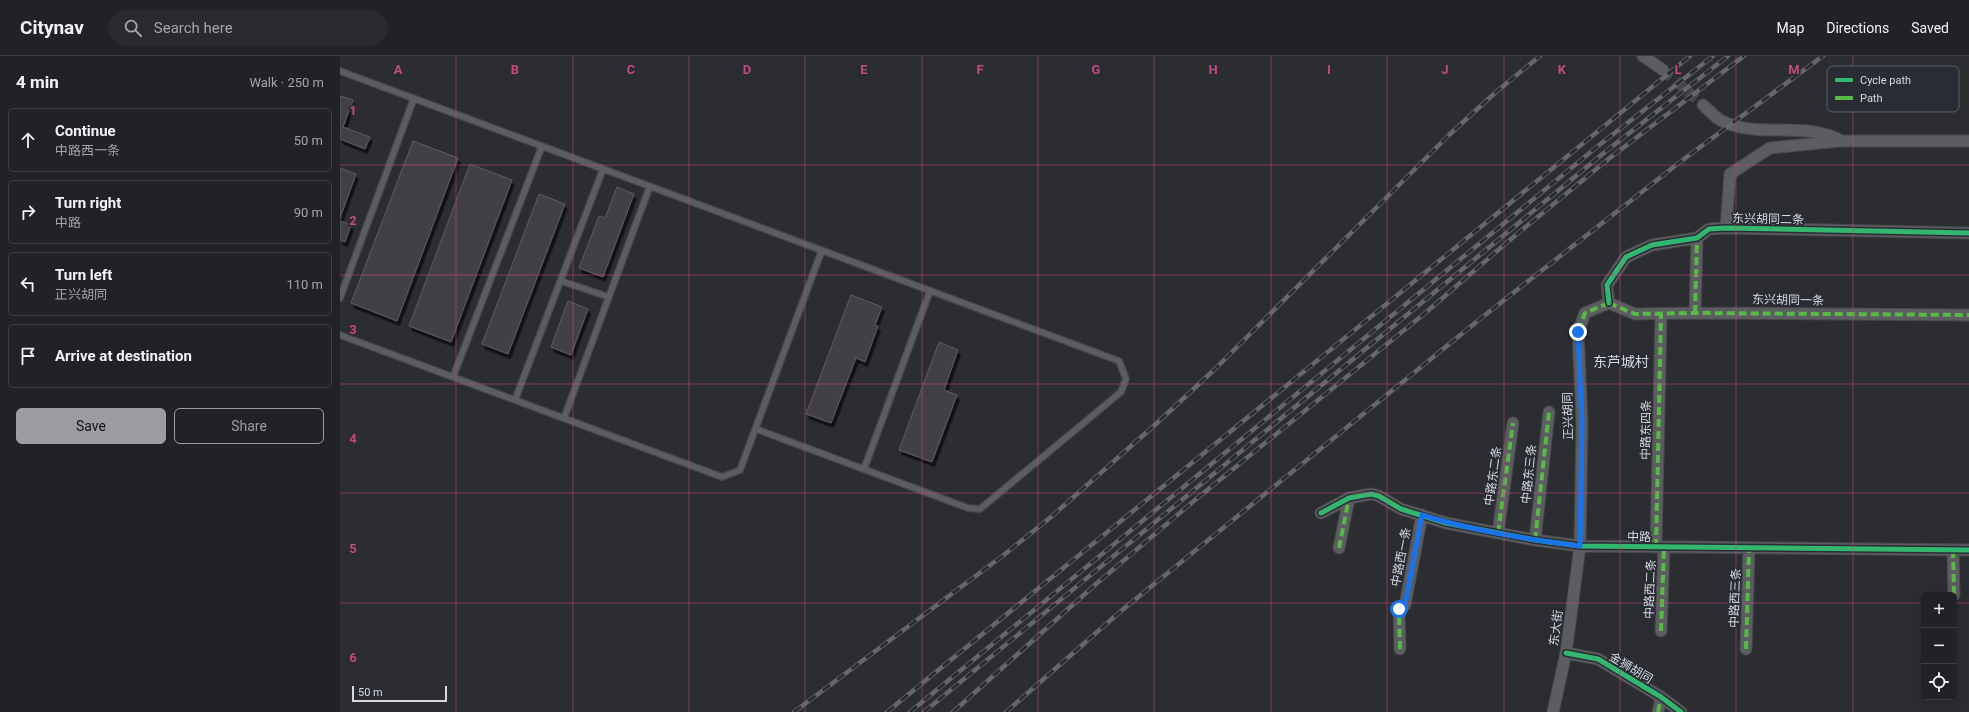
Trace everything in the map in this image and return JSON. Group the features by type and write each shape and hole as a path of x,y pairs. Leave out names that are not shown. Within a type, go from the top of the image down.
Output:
{"street":[{"path":"1644,56 1663,70"},
{"path":"1703,105 1722,121 1752,130 1814,132 1829,135 1840,141"},
{"path":"1726,228 1730,174 1770,148 1840,141 1969,141"},
{"name":"东兴胡同二条","path":"1609,303 1607,285 1626,257 1652,244 1697,238 1709,229 1726,228 1969,233"},
{"path":"1695,313 1697,238"},
{"name":"东兴胡同一条","path":"1609,303 1635,314 1969,315"},
{"name":"正兴胡同","path":"1580,546 1582,422 1578,332 1585,313 1609,303"},
{"name":"中路东四条","path":"1660,547 1661,314"},
{"name":"中路东三条","path":"1535,540 1549,412"},
{"name":"中路东二条","path":"1498,533 1513,423"},
{"name":"中路","path":"1321,513 1349,498 1371,494 1380,496 1401,509 1446,523 1535,540 1580,546 1969,550"},
{"path":"1339,548 1349,498"},
{"name":"中路西一条","path":"1400,648 1399,609 1405,605 1422,515"},
{"name":"东大街","path":"1553,712 1566,653 1580,546"},
{"name":"中路西二条","path":"1660,547 1661,631"},
{"name":"中路西三条","path":"1746,649 1749,548"},
{"path":"1954,550 1954,592"},
{"name":"金狮胡同","path":"1566,653 1598,659 1661,697 1681,712"},
{"path":"1658,712 1661,697"}],"lane":[{"path":"340,71 1119,361 1126,379 1121,392 980,509 968,508 756,429"},
{"path":"340,298 414,98"},
{"path":"453,377 542,146"},
{"path":"515,400 603,169"},
{"path":"564,418 650,186"},
{"path":"340,335 722,476 740,470 822,250"},
{"path":"560,281 609,297"},
{"path":"864,469 930,291"}],"building":[{"path":"340,96 353,100 343,127 370,137 365,149 340,139"},
{"path":"413,141 458,158 397,321 351,303"},
{"path":"470,164 512,180 451,342 409,326"},
{"path":"340,168 356,174 340,218"},
{"path":"617,187 634,194 603,277 579,268 599,216 605,218"},
{"path":"539,194 565,204 508,354 482,344"},
{"path":"340,221 351,225 345,242 340,240"},
{"path":"851,295 882,307 875,325 878,326 865,362 856,358 831,423 806,414"},
{"path":"568,301 588,309 571,355 551,347"},
{"path":"939,342 958,350 944,390 957,395 932,462 899,450"}],"tunnel":[{"path":"1663,70 1703,105"}],"railway":[{"path":"794,712 1005,554 1051,517 1157,423 1215,369 1449,135 1496,92 1540,56"},
{"path":"887,712 1690,56"},
{"path":"910,712 1598,146 1713,56"},
{"path":"924,712 1605,152 1728,56"},
{"path":"953,712 1096,584 1195,500 1424,314 1511,239 1611,157 1744,56"},
{"path":"1006,712 1121,611 1480,319 1680,162 1823,56"}],"marked path":[{"path":"1695,313 1697,238"},
{"path":"1609,303 1635,314 1969,315"},
{"path":"1580,546 1582,422 1578,332 1585,313 1609,303"},
{"path":"1656,547 1661,314"},
{"path":"1535,540 1549,412"},
{"path":"1498,533 1513,423"},
{"path":"1339,548 1349,498"},
{"path":"1400,649 1399,609 1405,605 1422,515"},
{"path":"1661,631 1664,547"},
{"path":"1746,649 1749,548"},
{"path":"1953,550 1954,592"},
{"path":"1658,712 1661,697"}],"cycle path":[{"path":"1609,303 1607,285 1626,257 1652,245 1697,238 1709,229 1726,228 1969,233"},
{"path":"1321,513 1349,498 1371,494 1379,496 1401,509 1446,523 1535,540 1580,546 1969,550"},
{"path":"1566,653 1598,659 1661,697 1681,712"}],"district":[{"name":"东芦城村","path":"1621,362"}],"route":[{"path":"1399,609 1405,605 1422,515 1446,523 1535,540 1580,546 1582,422 1578,332"}]}
